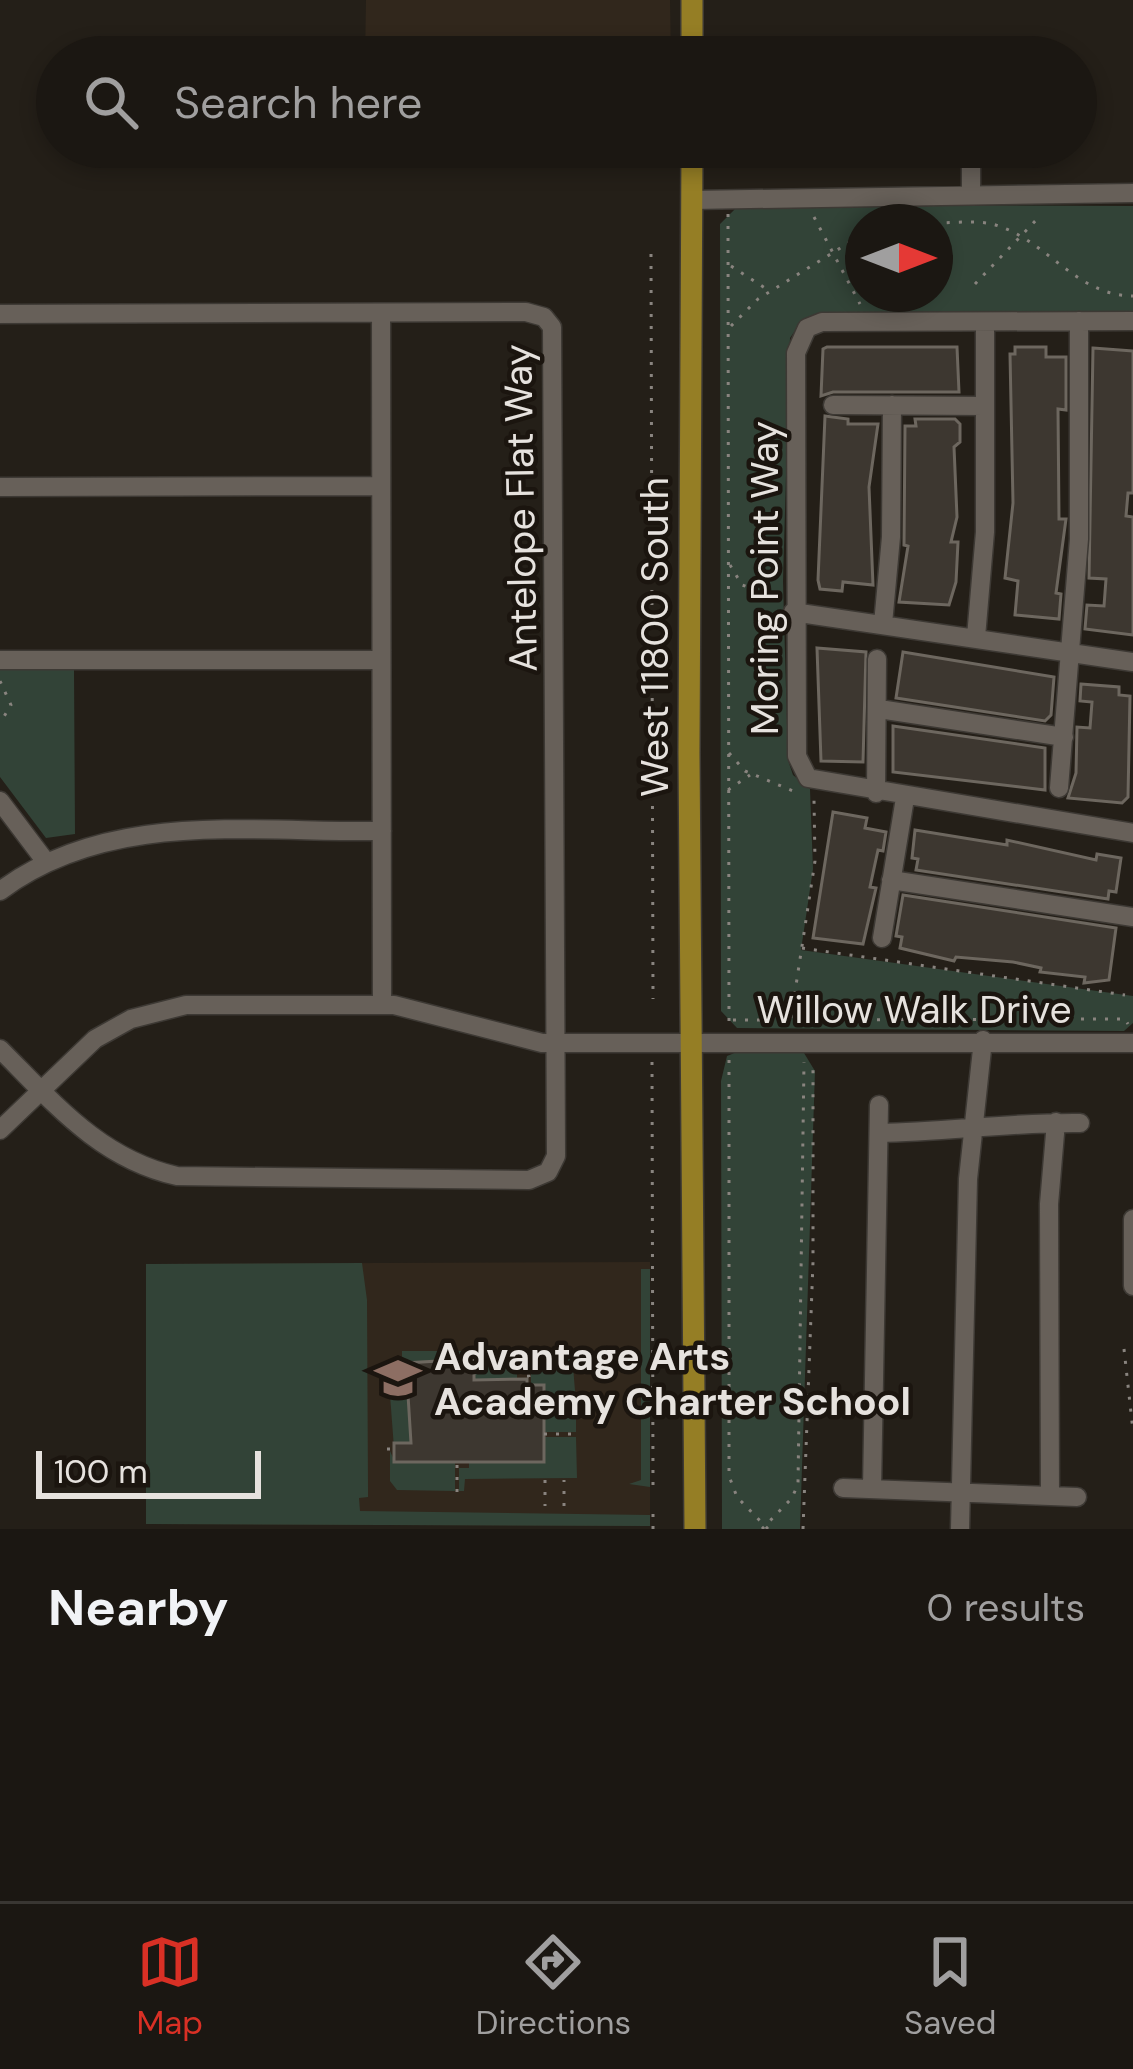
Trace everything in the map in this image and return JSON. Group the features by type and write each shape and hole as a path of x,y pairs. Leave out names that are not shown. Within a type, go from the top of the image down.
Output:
{"main road":[{"path":"692,0 692,36"},
{"name":"West 11800 South","path":"692,168 689,753 695,1042 695,1529"}],"street":[{"path":"970,168 970,194"},
{"path":"692,200 1133,193"},
{"name":"Antelope Flat Way","path":"0,314 532,312 544,317 555,333 556,1156 548,1172 529,1180 177,1176 145,1167 97,1142 40,1089"},
{"path":"381,314 382,1004"},
{"path":"1059,788 1079,539 1079,321"},
{"path":"976,638 985,532 985,322 1133,321"},
{"name":"Moring Point Way","path":"985,322 822,322 802,332 796,353 793,612 799,766 814,781 1133,832"},
{"path":"833,405 985,406"},
{"path":"883,624 891,537 892,405"},
{"path":"0,487 381,486"},
{"path":"793,612 1133,662"},
{"path":"0,660 381,659"},
{"path":"876,793 878,659"},
{"path":"879,709 1064,737"},
{"path":"882,938 905,798"},
{"path":"0,801 46,862"},
{"path":"0,891 46,862 92,843 151,832 382,831"},
{"path":"891,880 1133,917"},
{"name":"Willow Walk Drive","path":"0,1130 95,1039 149,1013 205,1004 382,1004 427,1011 513,1040 556,1043 991,1035 1133,1043"},
{"path":"960,1529 968,1179 991,1035"},
{"path":"0,1049 40,1089"},
{"path":"872,1489 879,1105"},
{"path":"1050,1496 1049,1204 1057,1122"},
{"path":"879,1132 1080,1123"},
{"path":"1133,1219 1133,1286"},
{"path":"843,1488 1077,1497"}],"path":[{"path":"726,213 730,265 729,1022 1125,1019 1133,1028"},
{"path":"813,215 845,275"},
{"path":"975,284 1040,216"},
{"path":"953,223 984,223 1020,236 1096,291 1133,296"},
{"path":"730,327 770,291 845,246"},
{"path":"651,254 653,999"},
{"path":"730,265 770,291"},
{"path":"730,564 742,585 777,597"},
{"path":"730,592 742,585"},
{"path":"0,681 11,705 0,723"},
{"path":"730,753 752,775 798,793"},
{"path":"728,790 752,775"},
{"path":"790,1020 815,860 814,800"},
{"path":"802,949 1125,995"},
{"path":"991,1035 999,1019"},
{"path":"730,1060 730,1477 737,1497 765,1528 798,1484 804,1060"},
{"path":"802,1529 813,1262 813,1060"},
{"path":"652,1061 653,1485"},
{"path":"467,1347 468,1355"},
{"path":"519,1347 520,1376 529,1376 529,1385"},
{"path":"1124,1349 1133,1431"},
{"path":"399,1393 411,1392"},
{"path":"544,1406 578,1406"},
{"path":"544,1434 578,1435"},
{"path":"457,1462 457,1492"},
{"path":"545,1480 545,1506"},
{"path":"564,1480 564,1507"},
{"path":"653,1514 653,1529"}],"shaded area":[{"path":"366,0 670,0 671,36 365,36"},
{"name":"Advantage Arts Academy Charter School","path":"650,1262 650,1526 146,1524 146,1264"}],"green space":[{"path":"845,205 845,312 953,312 953,205 1133,206 1133,313 828,313 801,322 790,338 783,581 788,760 793,775 810,789 813,869 801,950 1133,996 1133,1023 1124,1031 737,1028 721,1011 720,224 735,209"},
{"path":"0,669 74,669 75,834 46,838 0,777"},
{"path":"737,1052 804,1053 815,1071 800,1529 722,1529 721,1081 727,1056"},
{"path":"362,1263 367,1300 368,1497 359,1498 360,1511 650,1515 650,1526 146,1524 146,1264"},
{"path":"641,1269 650,1269 650,1487 629,1484 641,1480"},
{"path":"473,1350 517,1350 517,1379 474,1380"},
{"path":"402,1351 463,1351 463,1355 407,1364 407,1389 402,1389"},
{"path":"522,1351 572,1354 576,1403 544,1403 531,1385 531,1374 522,1373"},
{"path":"390,1395 411,1395 411,1443 394,1448"},
{"path":"544,1408 576,1408 576,1432 544,1432"},
{"path":"544,1437 576,1437 577,1478 465,1479 464,1491 459,1491 459,1468"},
{"path":"390,1451 395,1462 455,1462 455,1491 397,1490 390,1481"}],"building":[{"path":"957,347 959,392 833,392 821,396 823,349"},
{"path":"1015,347 1046,347 1046,357 1066,357 1066,410 1058,409 1059,519 1066,519 1056,593 1061,594 1059,619 1015,615 1018,581 1005,578 1013,503 1010,354 1015,354"},
{"path":"1093,348 1133,351 1133,493 1128,493 1126,516 1133,517 1133,635 1085,629 1087,605 1104,606 1106,579 1089,578"},
{"path":"825,416 848,419 848,424 878,424 869,487 873,585 843,582 842,591 820,589 818,580"},
{"path":"915,419 955,419 960,424 960,442 954,447 957,517 951,542 958,542 956,582 949,605 899,602 908,546 904,545 905,426 916,426"},
{"path":"817,648 866,652 863,762 821,761"},
{"path":"903,652 1054,677 1051,715 1045,721 896,698"},
{"path":"1081,684 1119,687 1119,695 1130,696 1128,797 1122,803 1068,798 1076,773 1077,727 1090,728 1092,702 1080,701"},
{"path":"893,726 1045,748 1045,790 893,772"},
{"path":"833,812 867,818 865,828 886,832 870,887 876,888 863,944 813,938"},
{"path":"915,830 1007,845 1007,840 1096,860 1097,854 1121,858 1116,892 1109,891 1108,899 916,870 918,859 912,858"},
{"path":"903,895 1116,928 1109,980 1084,983 1085,977 1040,972 1041,968 1013,962 956,957 954,961 900,948 902,937 896,936"},
{"name":"Advantage Arts Academy Charter School","path":"454,1355 474,1355 474,1380 527,1379 527,1385 544,1385 544,1462 394,1462 394,1443 411,1443 406,1363 454,1360"}],"place":[{"name":"Advantage Arts Academy Charter School","path":"398,1378"}]}
